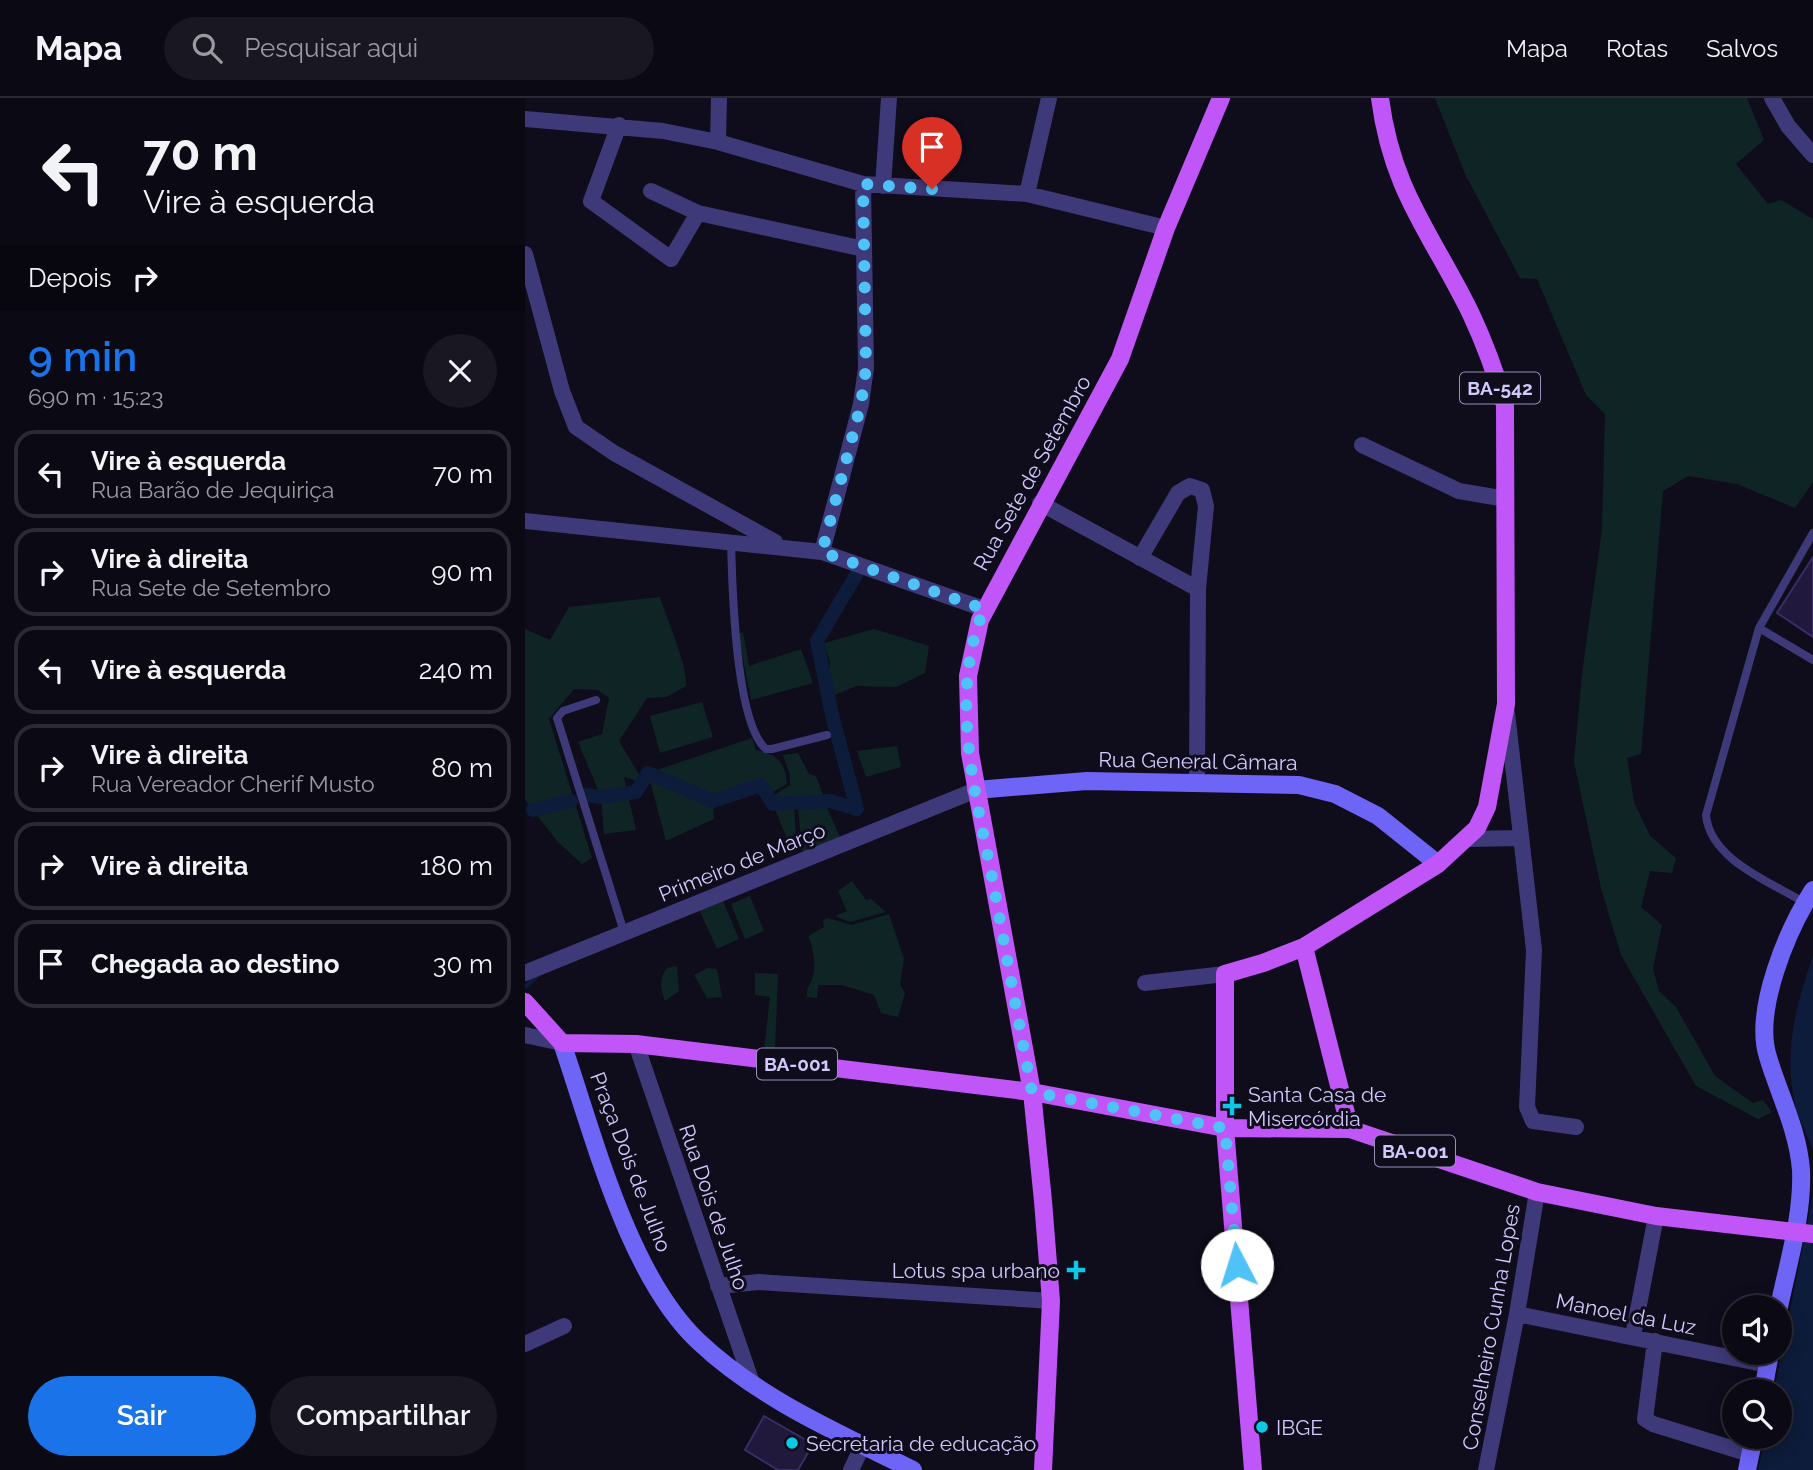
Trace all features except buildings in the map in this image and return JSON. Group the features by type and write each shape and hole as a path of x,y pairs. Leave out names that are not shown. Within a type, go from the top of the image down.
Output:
{"main road":[{"name":"Rua Sete de Setembro","path":"1043,1470 1051,1301 1032,1092 976,790 968,726 968,676 974,640 984,609 1121,359 1166,228 1221,98"},
{"name":"BA-542","path":"1304,947 1438,864 1467,839 1482,821 1506,704 1507,427 1499,386 1471,313 1417,220 1398,177 1380,98"},
{"path":"1253,1470 1225,1128 1225,974 1304,947 1350,1129"},
{"path":"525,1002 562,1043"},
{"name":"BA-001","path":"562,1043 636,1044 1032,1092 1225,1128 1350,1129 1537,1192 1656,1216 1803,1232"}],"street":[{"path":"718,142 719,98"},
{"path":"883,186 889,98"},
{"path":"1027,194 1049,98"},
{"path":"1772,98 1788,126 1813,155"},
{"path":"525,119 619,125 718,142 863,184 1027,194 1166,228"},
{"path":"619,125 591,201 671,259 698,214"},
{"path":"822,552 861,404 867,334 863,184"},
{"path":"651,191 698,214 864,249"},
{"path":"525,254 573,424 614,453 781,545"},
{"path":"1362,445 1459,491 1506,499"},
{"path":"1140,558 1178,493 1186,487 1199,488 1204,493 1206,506 1198,589 1197,783"},
{"path":"1040,503 1198,589"},
{"path":"709,538 713,506"},
{"path":"525,521 781,545 822,552 984,609"},
{"path":"1506,704 1534,950 1527,1057 1529,1114 1533,1121 1576,1128"},
{"name":"Rua General Câmara","path":"976,790 1087,781 1299,785 1335,794 1378,816 1438,864"},
{"name":"Primeiro de Março","path":"525,972 976,790"},
{"path":"1467,839 1521,838"},
{"path":"1783,1295 1803,1232 1798,1151 1767,1054 1765,1021 1778,966 1809,896"},
{"path":"1145,983 1225,974"},
{"name":"BA-001","path":"525,1035 562,1043"},
{"name":"Praça Dois de Julho","path":"562,1043 617,1200 648,1269 684,1325 698,1341 752,1383 802,1414 912,1470"},
{"name":"Rua Dois de Julho","path":"636,1044 752,1383"},
{"name":"Conselheiro Cunha Lopes","path":"1486,1470 1517,1314 1537,1192"},
{"path":"1633,1336 1656,1216"},
{"path":"718,1286 759,1282 1051,1301"},
{"name":"Manoel da Luz","path":"1517,1314 1722,1352"},
{"path":"525,1344 564,1326"},
{"path":"1655,1341 1645,1419 1653,1424 1750,1454"},
{"path":"851,1470 863,1445"}],"lane":[{"path":"1809,896 1728,855 1719,847 1707,826 1708,810 1759,628 1813,533"},
{"path":"731,540 738,654 758,740 766,749 772,749 827,735"},
{"path":"1759,628 1813,660"},
{"path":"596,701 563,711 557,718 624,932"}],"green space":[{"path":"1435,98 1747,98 1764,140 1736,164 1768,204 1781,200 1813,219 1813,482 1795,508 1737,484 1688,476 1663,491 1641,754 1627,758 1634,802 1650,836 1676,858 1672,873 1650,871 1641,907 1662,925 1653,968 1659,991 1676,1007 1715,1076 1753,1103 1763,1100 1772,1112 1758,1119 1696,1086 1621,955 1601,888 1574,762 1582,674 1602,529 1605,414 1586,395 1537,279 1520,278 1465,174"},
{"path":"660,597 680,655 686,686 666,697 647,698 619,741 644,783 624,777 636,830 604,834 601,797 578,742 602,734 609,698 598,690 574,689 549,719 592,858 582,864 558,842 525,800 525,629 550,640 569,607"},
{"path":"874,629 929,646 925,673 896,687 856,686 830,697 830,662 824,643"},
{"path":"743,632 749,666 801,649 813,683 751,700 738,634"},
{"path":"702,702 713,737 660,753 650,716"},
{"path":"752,738 756,750 770,754 779,761 787,784 763,797 760,785 745,787 713,801 714,819 666,841 648,773"},
{"path":"897,746 901,767 866,777 857,751"},
{"path":"798,753 809,774 816,776 825,800 800,803 781,799 767,800 790,785 790,775 783,755"},
{"path":"786,801 794,805 797,851 788,855 787,839 773,804"},
{"path":"825,803 842,842 808,855 802,850 798,808"},
{"path":"852,881 866,900 871,899 886,912 850,922 835,916 847,911 838,891"},
{"path":"750,896 764,931 745,939 731,904"},
{"path":"722,899 739,939 717,949 698,907"},
{"path":"889,914 904,959 900,984 905,993 898,1017 881,1013 874,995 842,985 818,985 817,998 807,997 814,966 813,950 808,936 824,927 823,920 828,918 852,925"},
{"path":"677,966 679,991 665,1001 661,987 663,976 667,968"},
{"path":"708,968 717,969 722,997 707,998 694,975"},
{"path":"755,973 778,974 775,1051 764,1050 770,997 755,995"}],"water":[{"path":"1813,956 1813,1150 1795,1104 1790,1066 1793,1029"},
{"path":"1813,1194 1813,1470 1758,1470 1762,1449 1792,1449 1792,1379 1776,1379 1779,1365 1792,1365 1792,1300"}],"waterway":[{"path":"857,809 832,715 817,641 859,570"},
{"path":"585,795 601,797 636,792 648,773 713,801 761,785 773,804 830,801 857,809"},
{"path":"533,810 571,801"},
{"path":"525,987 540,973"}],"place":[{"name":"Santa Casa de Misercórdia","path":"1232,1106"},
{"name":"Lotus spa urbano","path":"1076,1270"},
{"name":"IBGE","path":"1262,1427"},
{"name":"Secretaria de educação","path":"792,1443"}],"route":[{"path":"932,189 863,184 866,368 861,404 822,552 984,609 974,640 968,676 970,752 1032,1092 1225,1128 1237,1265"}]}
